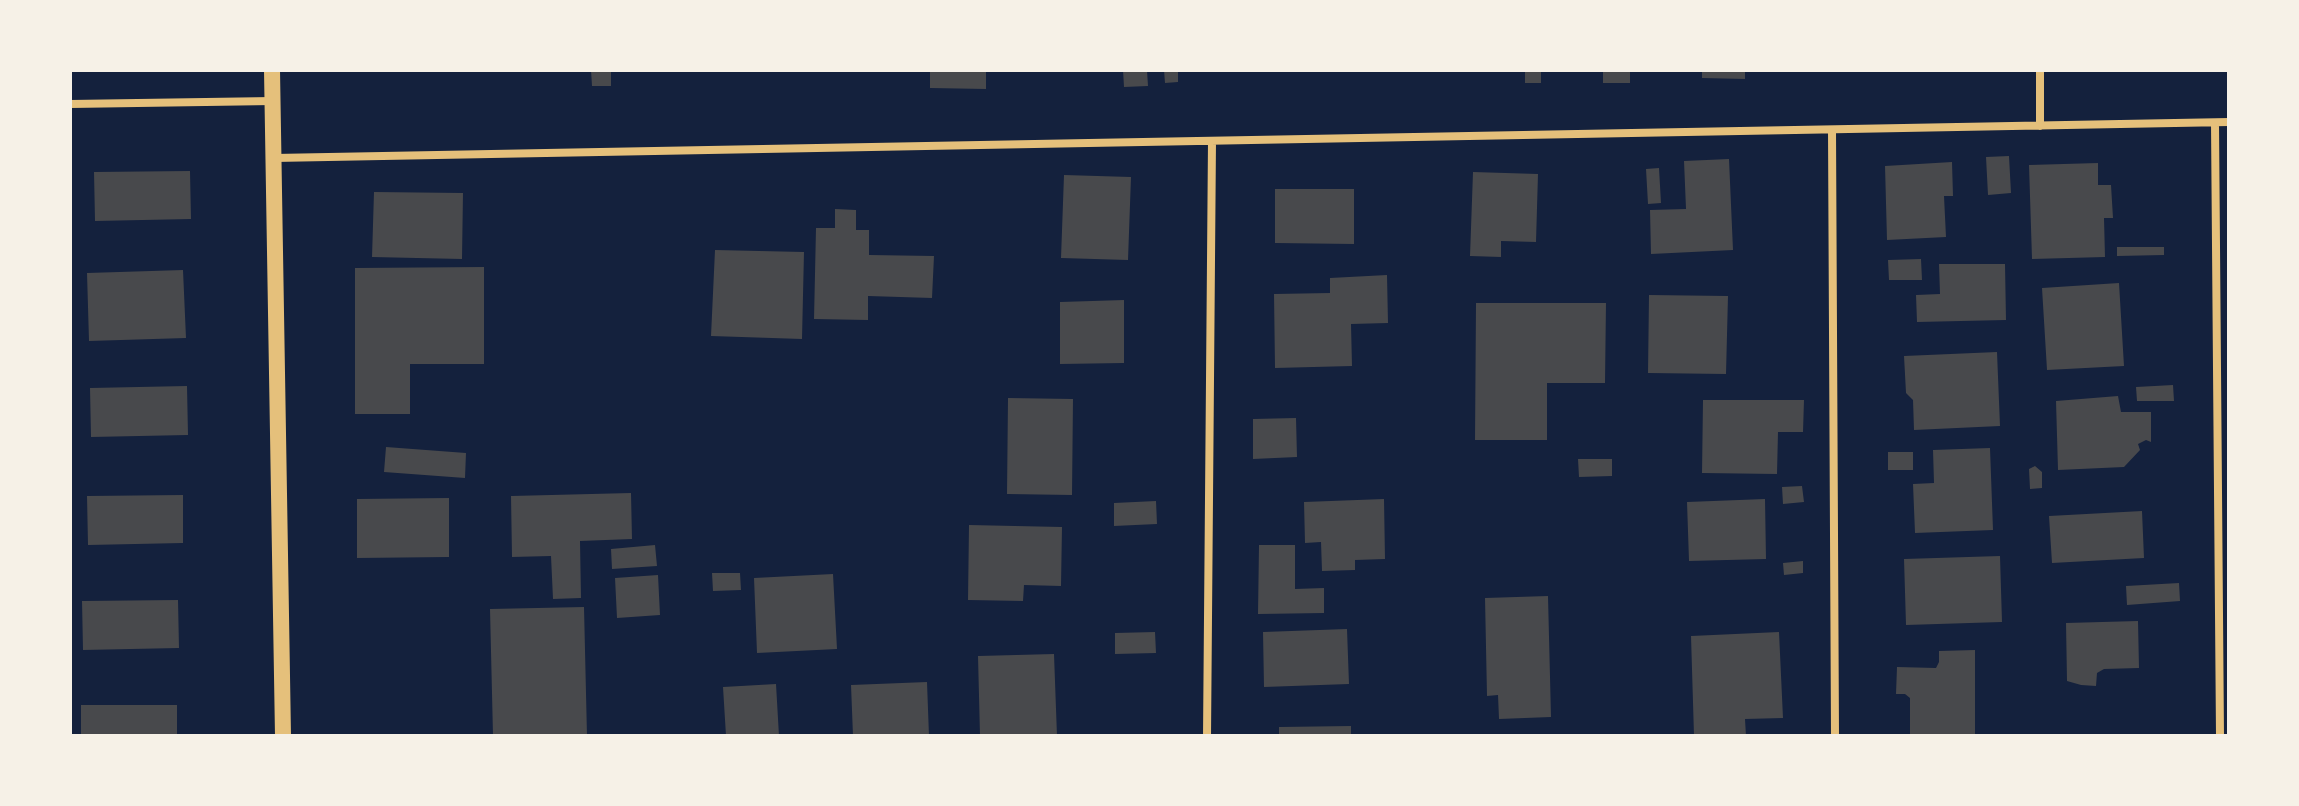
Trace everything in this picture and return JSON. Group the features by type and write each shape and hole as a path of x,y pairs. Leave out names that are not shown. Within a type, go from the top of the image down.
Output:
{"main road":[{"path":"272,70 283,736"}],"street":[{"path":"2040,70 2040,126"},
{"path":"70,104 273,101"},
{"path":"274,158 2229,122"},
{"path":"2215,123 2220,736"},
{"path":"1832,130 1835,736"},
{"path":"1207,736 1212,141"}],"building":[{"path":"591,70 611,70 611,86 592,86"},
{"path":"930,70 986,70 986,89 930,88"},
{"path":"1123,70 1147,70 1148,86 1124,87"},
{"path":"1164,70 1178,70 1178,82 1165,83"},
{"path":"1525,70 1541,70 1541,83 1525,83"},
{"path":"1603,70 1630,70 1630,83 1603,83"},
{"path":"1702,70 1745,70 1745,79 1702,78"},
{"path":"2009,156 2011,193 1988,195 1986,157"},
{"path":"1729,159 1733,250 1651,254 1650,210 1686,209 1684,161"},
{"path":"1952,162 1953,196 1944,196 1946,237 1887,240 1885,166"},
{"path":"2098,163 2098,185 2111,185 2113,218 2104,218 2105,257 2032,259 2029,165"},
{"path":"1659,168 1661,203 1648,204 1646,169"},
{"path":"190,171 191,219 95,221 94,172"},
{"path":"1473,172 1538,174 1536,242 1501,241 1501,257 1470,256"},
{"path":"1064,175 1131,177 1128,260 1061,258"},
{"path":"1275,189 1354,189 1354,244 1275,243"},
{"path":"374,192 463,193 462,259 372,257"},
{"path":"835,209 856,210 856,230 869,230 869,255 934,256 932,298 868,296 868,320 814,319 816,228 835,228"},
{"path":"2117,247 2164,247 2164,255 2117,256"},
{"path":"715,250 804,252 802,339 711,336"},
{"path":"1921,259 1922,280 1889,280 1888,260"},
{"path":"1939,264 2005,264 2006,320 1917,322 1916,295 1940,294"},
{"path":"484,267 484,364 410,364 410,414 355,414 355,268"},
{"path":"183,270 186,338 89,341 87,273"},
{"path":"1387,275 1388,323 1351,324 1352,366 1275,368 1274,294 1330,293 1330,278"},
{"path":"2119,283 2124,366 2047,370 2042,288"},
{"path":"1649,295 1728,296 1726,374 1648,373"},
{"path":"1124,300 1124,363 1060,364 1060,302"},
{"path":"1476,303 1606,303 1605,383 1547,383 1547,440 1475,440"},
{"path":"1997,352 2000,426 1914,430 1913,400 1906,393 1904,356"},
{"path":"2173,385 2174,401 2137,401 2136,387"},
{"path":"187,386 188,435 91,437 90,388"},
{"path":"2118,396 2121,412 2151,412 2151,442 2146,440 2138,444 2140,450 2124,467 2058,470 2056,401"},
{"path":"1008,398 1073,399 1072,495 1007,494"},
{"path":"1703,400 1804,400 1803,432 1778,432 1777,474 1702,473"},
{"path":"1296,418 1297,457 1253,459 1253,419"},
{"path":"386,447 466,453 465,478 384,472"},
{"path":"1990,448 1993,530 1915,533 1913,484 1934,483 1933,450"},
{"path":"1888,452 1913,452 1913,470 1888,470"},
{"path":"1578,459 1612,459 1612,476 1579,477"},
{"path":"2035,466 2042,472 2042,488 2030,489 2029,469"},
{"path":"1802,486 1804,502 1783,504 1782,487"},
{"path":"631,493 632,539 580,541 581,598 553,599 551,556 512,557 511,496"},
{"path":"183,495 183,543 88,545 87,496"},
{"path":"449,498 449,557 357,558 357,499"},
{"path":"1384,499 1385,559 1355,560 1355,570 1322,571 1321,542 1305,543 1304,502"},
{"path":"1765,499 1766,559 1689,561 1687,502"},
{"path":"1156,501 1157,524 1114,526 1114,503"},
{"path":"2142,511 2144,558 2052,563 2049,516"},
{"path":"969,525 1062,527 1061,586 1024,585 1023,601 968,600"},
{"path":"655,545 657,566 612,569 611,549"},
{"path":"1259,545 1295,545 1295,589 1324,588 1324,613 1258,614"},
{"path":"2000,556 2002,622 1906,625 1904,559"},
{"path":"1803,561 1803,573 1784,575 1783,563"},
{"path":"712,573 740,573 741,590 713,591"},
{"path":"833,574 837,649 757,653 754,578"},
{"path":"658,575 660,615 617,618 615,578"},
{"path":"2179,583 2180,601 2127,605 2126,586"},
{"path":"1548,596 1551,717 1499,719 1498,695 1487,696 1485,598"},
{"path":"178,600 179,648 83,650 82,601"},
{"path":"584,607 587,736 493,736 490,609"},
{"path":"2138,621 2139,668 2104,669 2097,673 2096,686 2067,681 2066,623"},
{"path":"1347,629 1349,684 1264,687 1263,632"},
{"path":"1155,632 1156,653 1115,654 1115,633"},
{"path":"1779,632 1783,718 1745,719 1746,736 1694,736 1691,636"},
{"path":"1975,650 1975,735 1910,735 1910,698 1905,694 1896,694 1897,667 1936,668 1939,651"},
{"path":"1054,654 1057,736 980,736 978,656"},
{"path":"927,682 929,736 853,736 851,685"},
{"path":"776,684 779,736 726,736 723,687"},
{"path":"81,705 177,705 177,736 81,736"},
{"path":"1351,726 1351,736 1279,736 1279,727"}]}
